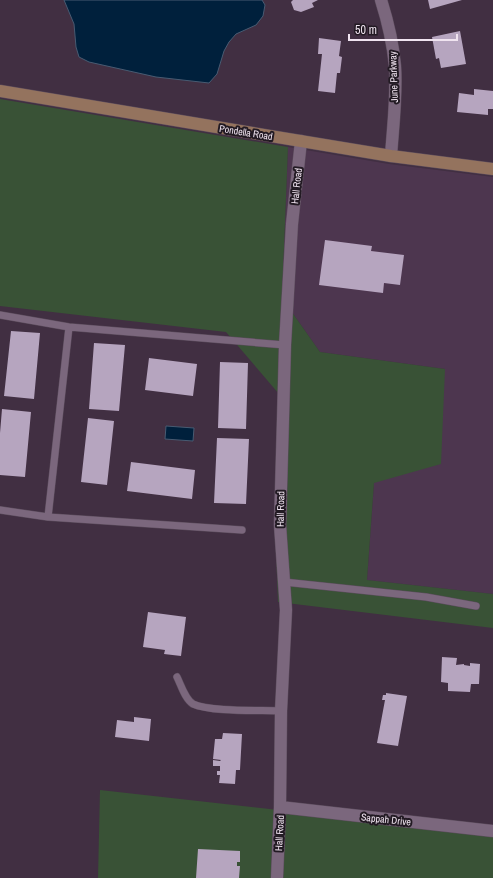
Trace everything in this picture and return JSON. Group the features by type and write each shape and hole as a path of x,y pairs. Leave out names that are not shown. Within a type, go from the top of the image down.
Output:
{"main road":[{"name":"Pondella Road","path":"0,91 391,156 493,169"}],"street":[{"name":"June Parkway","path":"381,0 392,45 395,68 395,116 391,156"},
{"name":"Hall Road","path":"277,878 280,807 281,711 286,632 280,524 285,345 292,224 301,141"},
{"name":"Sappah Drive","path":"280,807 493,831"}],"lane":[{"path":"0,315 69,328 285,345"},
{"path":"48,517 69,328"},
{"path":"0,510 48,517 242,530"},
{"path":"284,582 426,597 476,606"},
{"path":"177,677 186,696 192,704 214,708 281,711"}],"shaded area":[{"path":"288,147 389,164 493,177 493,594 367,580 374,483 445,369 320,352 282,298"}],"green space":[{"path":"0,99 288,147 282,298 320,352 445,369 441,464 374,483 367,580 493,594 493,628 278,602 276,553 279,394 226,332 0,306"},
{"path":"100,790 493,834 493,878 98,878"}],"water":[{"path":"64,0 262,0 265,5 263,16 256,25 236,34 229,42 224,51 217,74 209,83 156,77 89,62 79,57 76,47 74,24"},
{"path":"166,426 194,428 193,441 165,439"}],"building":[{"path":"293,0 318,0 312,3 314,7 301,12 294,10 291,2"},
{"path":"428,0 462,0 430,9"},
{"path":"460,31 466,64 441,68 439,58 436,59 432,37"},
{"path":"319,38 341,41 339,56 342,57 340,73 337,73 335,93 318,91 322,54 318,54"},
{"path":"474,89 493,91 493,109 488,109 488,115 457,112 459,93 474,95"},
{"path":"325,240 372,246 371,251 404,255 400,285 384,283 383,293 319,285"},
{"path":"11,331 40,333 34,399 4,396"},
{"path":"94,343 125,345 119,411 89,409"},
{"path":"149,358 197,364 193,396 145,390"},
{"path":"220,362 248,363 246,429 218,428"},
{"path":"2,409 31,412 25,477 0,475 0,433"},
{"path":"88,418 114,421 107,485 81,482"},
{"path":"217,438 249,439 246,504 214,503"},
{"path":"131,462 195,470 192,499 127,491"},
{"path":"148,612 186,617 181,656 164,654 165,650 143,647"},
{"path":"442,657 457,658 456,665 464,664 470,666 470,663 480,664 479,684 471,684 470,692 448,691 448,683 441,682"},
{"path":"386,693 407,696 398,746 377,743 385,700 382,700 383,695 386,695"},
{"path":"134,717 151,719 149,741 115,737 117,720 134,722"},
{"path":"223,733 242,734 240,770 236,770 235,784 219,783 220,775 217,775 217,771 220,771 220,766 213,766 213,760 221,760 213,759 215,739 222,739"},
{"path":"198,849 240,851 240,862 237,862 237,866 240,866 239,878 196,878"}]}
